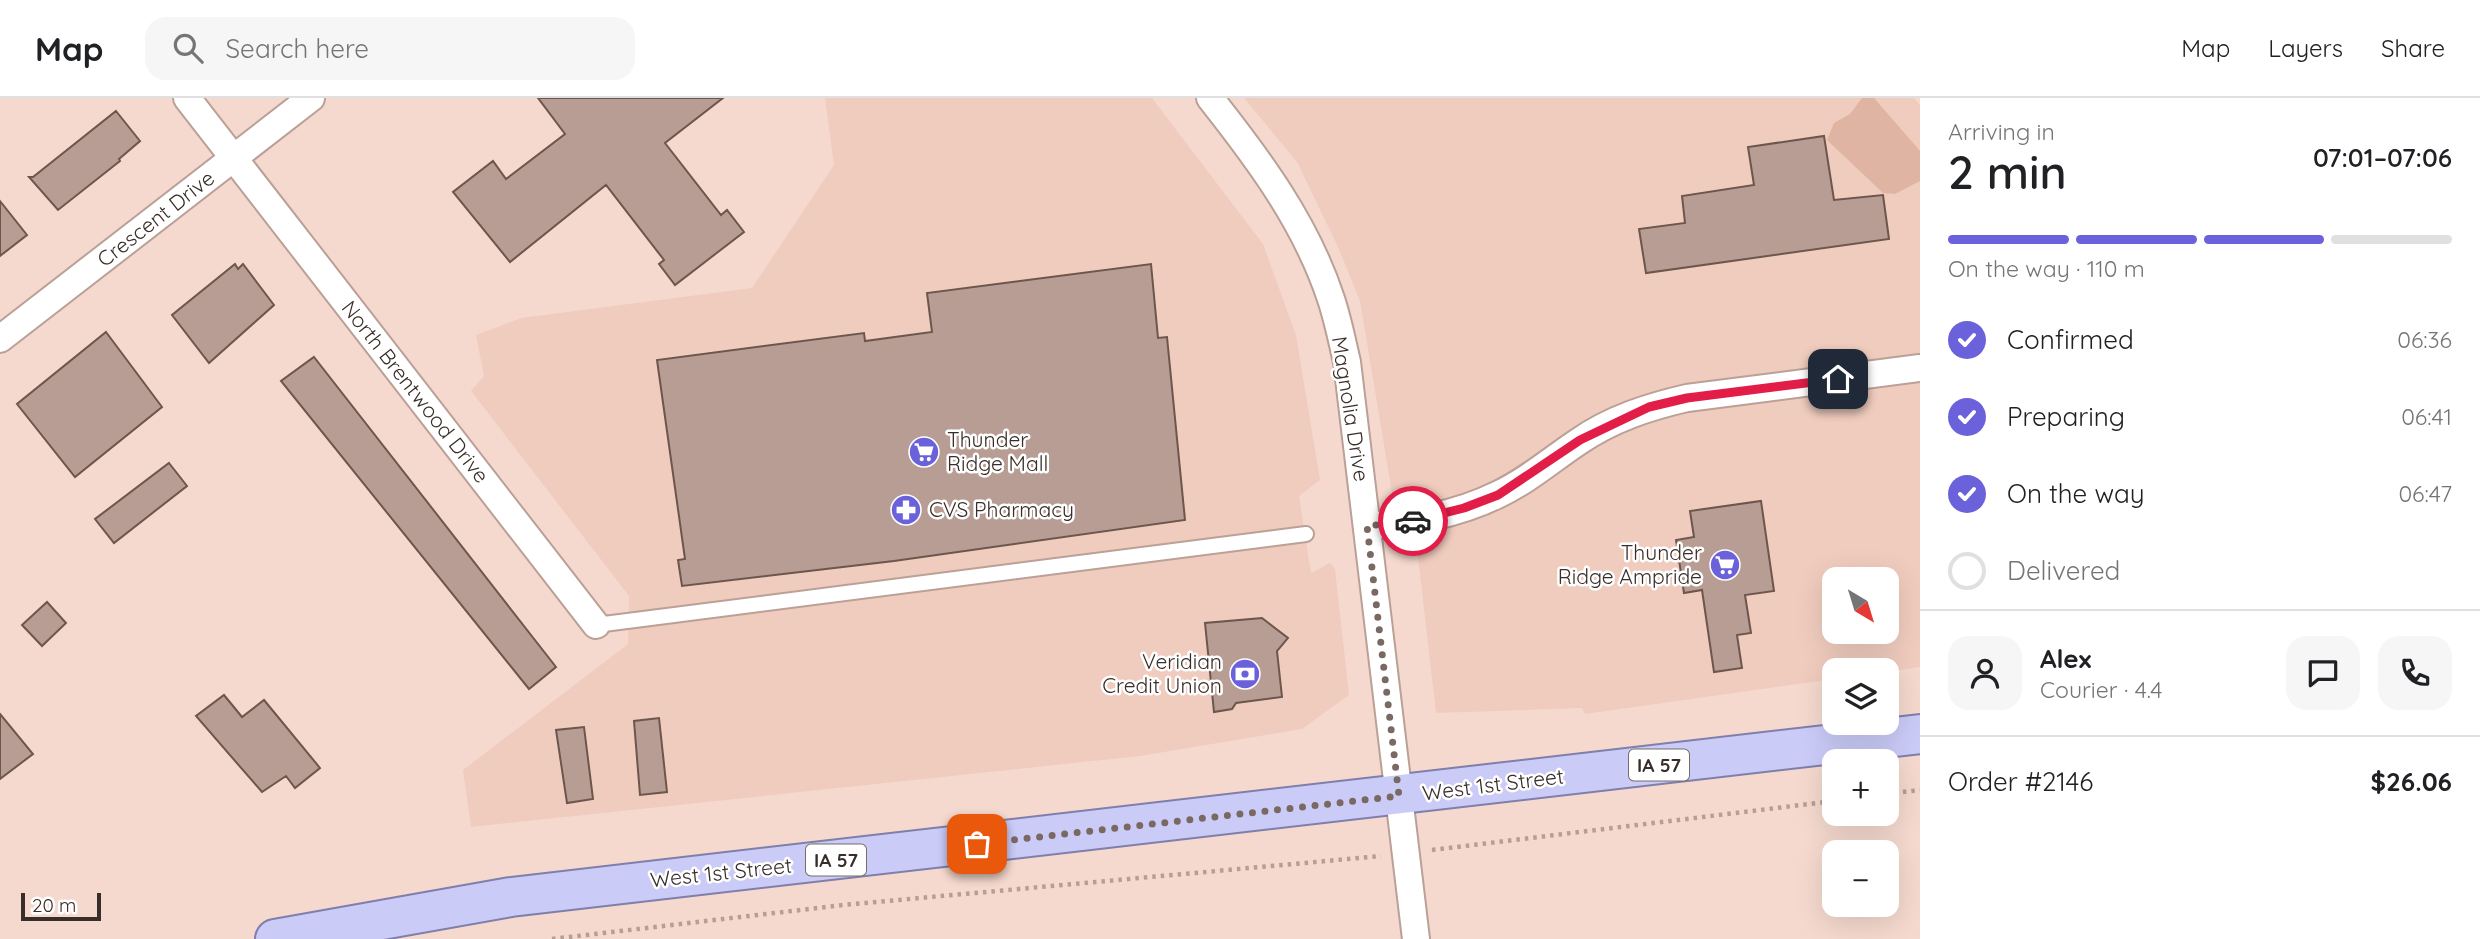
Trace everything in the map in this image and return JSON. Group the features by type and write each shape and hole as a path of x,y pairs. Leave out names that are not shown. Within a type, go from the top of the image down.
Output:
{"main road":[{"name":"West 1st Street","path":"275,939 511,897 1920,734"}],"street":[{"name":"North Brentwood Drive","path":"187,98 596,625"},
{"name":"Crescent Drive","path":"0,339 311,98"},
{"name":"Magnolia Drive","path":"1210,98 1258,160 1292,213 1313,253 1331,300 1347,362 1416,939"},
{"path":"1367,526 1411,522 1464,508 1498,495 1580,440 1649,407 1687,398 1920,368"}],"lane":[{"path":"596,625 1306,534"}],"path":[{"path":"1899,792 1920,790"},
{"path":"552,939 843,905 1405,853 1822,802"}],"shaded area":[{"path":"825,98 1152,98 1263,244 1296,335 1320,480 1299,496 1311,573 1330,563 1335,569 1349,695 1302,729 1140,756 471,827 463,770 628,644 629,596 471,391 484,376 476,335 521,318 752,288 834,165"},
{"path":"1244,98 1914,98 1920,105 1920,667 1899,670 1899,658 1822,658 1822,681 1585,714 1582,708 1436,713 1417,548 1399,535 1360,301 1338,247 1297,162"},
{"path":"1862,98 1874,98 1920,151 1920,181 1895,194 1883,193 1827,140 1834,123 1850,114"}],"building":[{"path":"538,98 723,98 665,143 721,215 727,210 744,232 675,285 659,264 664,260 606,185 510,262 453,192 493,161 506,179 565,134"},
{"path":"116,111 140,141 119,159 120,161 58,210 29,177 33,177"},
{"path":"1824,136 1834,200 1883,195 1889,239 1646,273 1639,229 1685,223 1682,196 1754,185 1748,147"},
{"path":"0,201 27,235 0,256"},
{"path":"235,264 238,269 243,264 274,305 209,363 172,315"},
{"name":"Thunder Ridge Mall","path":"1151,264 1158,338 1167,337 1185,520 894,561 682,586 678,560 685,559 657,360 864,333 865,341 932,332 927,293"},
{"path":"106,332 162,407 75,477 17,404"},
{"path":"314,357 556,667 529,689 281,381"},
{"path":"169,463 187,486 114,543 95,519"},
{"name":"Thunder Ridge Ampride","path":"1761,501 1774,591 1745,595 1751,633 1737,635 1742,668 1714,672 1702,590 1684,593 1676,540 1694,537 1690,511"},
{"path":"47,602 66,623 42,646 22,625"},
{"name":"Veridian Credit Union","path":"1262,618 1288,638 1277,651 1282,697 1236,703 1232,709 1214,712 1205,623"},
{"path":"224,695 242,717 264,700 320,768 295,788 286,776 262,792 196,716"},
{"path":"0,714 33,754 0,779"},
{"path":"659,718 667,792 640,795 634,721"},
{"path":"584,727 593,799 567,803 556,730"}],"way so far":[{"path":"977,844 1399,796 1367,526 1413,521"}],"place":[{"name":"Thunder Ridge Mall","path":"924,452"},
{"name":"CVS Pharmacy","path":"906,510"},
{"name":"Thunder Ridge Ampride","path":"1725,565"},
{"name":"Veridian Credit Union","path":"1245,674"}],"route":[{"path":"1413,521 1464,508 1498,495 1580,440 1649,407 1687,398 1838,379"}]}
